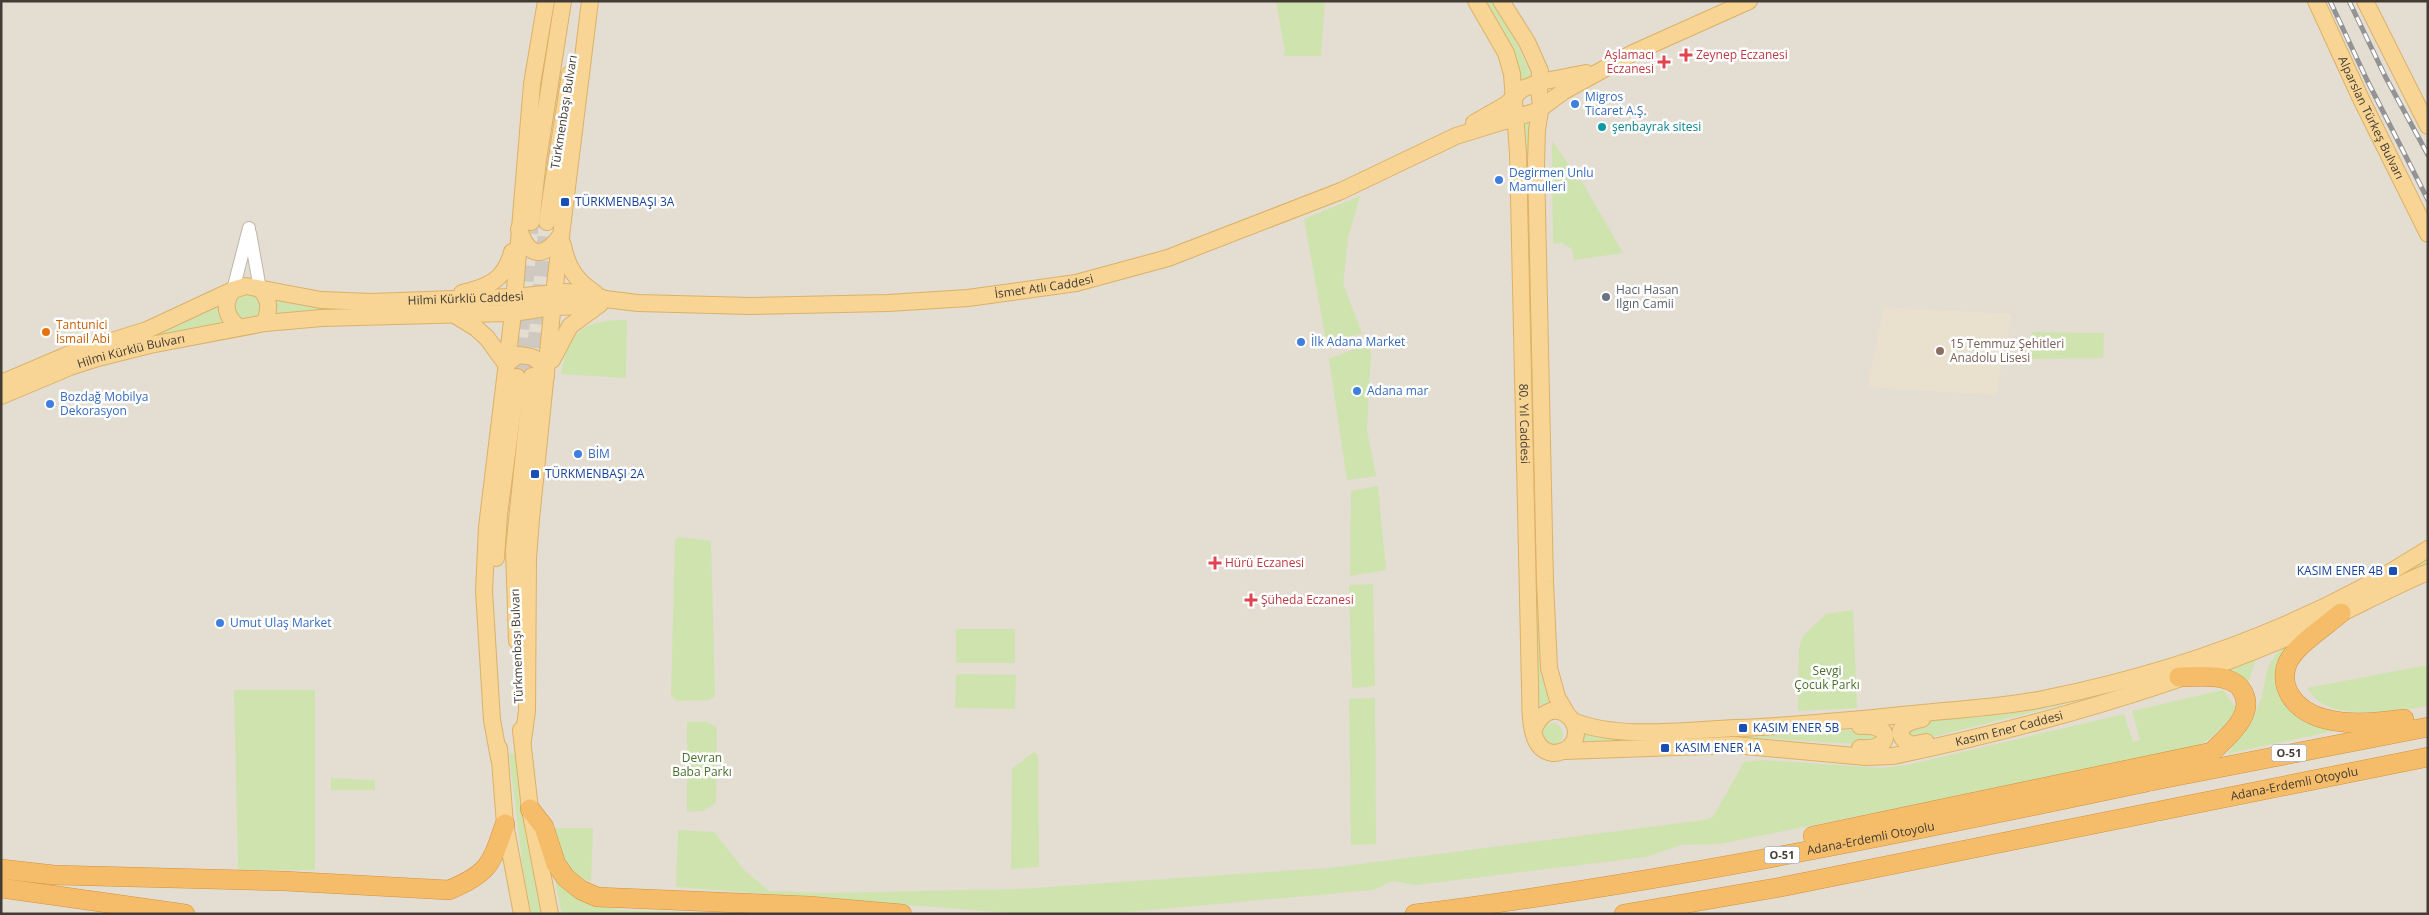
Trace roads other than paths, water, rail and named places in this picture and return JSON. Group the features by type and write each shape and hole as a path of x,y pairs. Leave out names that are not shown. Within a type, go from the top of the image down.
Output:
{"highway":[{"path":"2341,613 2297,649 2288,662 2284,676 2287,689 2294,702 2310,713 2331,720 2378,723 2428,716"},
{"path":"1653,878 1771,845 2212,752 2242,719 2248,705 2247,697 2238,684 2216,677 2179,677"},
{"name":"Adana-Erdemli Otoyolu","path":"1415,914 1653,878 1912,830 2149,781 2428,727"},
{"name":"Adana-Erdemli Otoyolu","path":"1624,914 1790,885 2427,757"},
{"path":"530,809 544,827 556,864 566,878 581,890 597,897 800,906 902,914"},
{"path":"1,869 54,875 284,881 449,890 473,880 487,869 505,824"},
{"path":"1,888 185,914"}],"main road":[{"path":"499,758 492,720 484,591 487,527 513,305 532,224 532,84 546,1"},
{"name":"Türkmenbaşı Bulvarı","path":"532,224 538,160 564,1"},
{"name":"Türkmenbaşı Bulvarı","path":"532,224 580,1"},
{"path":"532,377 553,300 590,1"},
{"path":"1476,1 1506,52 1512,74 1514,98"},
{"path":"1501,1 1527,42 1540,71 1540,82 1602,69"},
{"path":"1541,106 1602,69 1749,1"},
{"name":"Alparslan Türkeş Bulvarı","path":"2316,1 2357,92 2428,234"},
{"path":"2365,1 2428,126"},
{"name":"İsmet Atlı Caddesi","path":"605,299 638,303 750,306 888,303 968,298 1076,283 1168,258 1340,191 1456,136 1507,104 1522,89 1540,82"},
{"name":"80. Yıl Caddesi","path":"1540,82 1541,106 1536,163 1545,582 1549,668 1557,697 1570,718"},
{"name":"80. Yıl Caddesi","path":"1514,98 1518,153 1530,686 1534,732"},
{"name":"İsmet Atlı Caddesi","path":"1456,136 1537,111 1541,106"},
{"path":"532,224 524,244 532,250 540,252 552,248 561,236"},
{"path":"439,299 476,290 499,279 510,264 532,224"},
{"path":"532,377 557,347 570,326 605,299 581,284 571,272 561,236"},
{"name":"Hilmi Kürklü Caddesi","path":"1,383 67,355 147,330 233,290 246,286 321,300 371,302 439,299 513,305"},
{"path":"260,289 268,300 269,308 265,323"},
{"path":"233,290 226,302 226,309 228,316 238,328"},
{"name":"Hilmi Kürklü Caddesi","path":"265,323 322,318 453,314 553,300 590,306 605,299"},
{"path":"453,314 476,328 487,338 506,364"},
{"name":"Hilmi Kürklü Bulvarı","path":"1,396 70,367 98,358 150,344 265,323"},
{"path":"506,364 518,355 532,356 542,363 532,377"},
{"name":"Türkmenbaşı Bulvarı","path":"532,377 514,549 520,719 530,809 550,913"},
{"name":"Türkmenbaşı Bulvarı","path":"522,914 505,824 499,758 494,593 499,515 532,377"},
{"name":"Kasım Ener Caddesi","path":"1570,718 1596,729 1620,731 1715,729 1789,726 2041,700 2159,670 2302,618 2372,583 2428,549"},
{"name":"Kasım Ener Caddesi","path":"1564,751 1716,746 1802,750 1866,757 1894,756 2086,709 2179,677 2260,648 2428,572"},
{"path":"2100,686 2094,693 2038,705 1917,720 1906,723 1900,735 1904,741 1911,745 2095,700 2111,700"},
{"path":"1556,711 1570,718 1575,727 1574,741 1564,751 1558,753 1544,750 1535,740 1534,732 1538,719 1549,712 1556,711"},
{"path":"1715,729 1740,732 1872,725 1884,731 1886,737 1883,744 1871,749 1802,743 1735,741 1716,746"}],"street":[{"path":"233,290 249,228 260,289"}],"tunnel":[{"path":"517,377 531,222"},
{"path":"533,372 547,222"}],"railway":[{"path":"2330,1 2367,80 2428,200"},
{"path":"2349,1 2385,76 2428,155"}],"place":[{"name":"Zeynep Eczanesi","path":"1686,55"},
{"name":"Aşlamacı Eczanesi","path":"1664,62"},
{"name":"Migros Ticaret A.Ş.","path":"1575,104"},
{"name":"şenbayrak sitesi","path":"1602,127"},
{"name":"Degirmen Unlu Mamulleri","path":"1499,180"},
{"name":"TÜRKMENBAŞI 3A","path":"565,202"},
{"name":"Hacı Hasan Ilgın Camii","path":"1606,297"},
{"name":"Tantunici İsmail Abi","path":"46,332"},
{"name":"İlk Adana Market","path":"1301,342"},
{"name":"15 Temmuz Şehitleri Anadolu Lisesi","path":"1940,351"},
{"name":"Adana mar","path":"1357,391"},
{"name":"Bozdağ Mobilya Dekorasyon","path":"50,404"},
{"name":"BİM","path":"578,454"},
{"name":"TÜRKMENBAŞI 2A","path":"535,474"},
{"name":"Hürü Eczanesi","path":"1215,563"},
{"name":"KASIM ENER 4B","path":"2393,571"},
{"name":"Şüheda Eczanesi","path":"1251,600"},
{"name":"Umut Ulaş Market","path":"220,623"},
{"name":"KASIM ENER 5B","path":"1743,728"},
{"name":"KASIM ENER 1A","path":"1665,748"}],"park label":[{"name":"Sevgi Çocuk Parkı","path":"1827,678"},
{"name":"Devran Baba Parkı","path":"702,765"}]}
